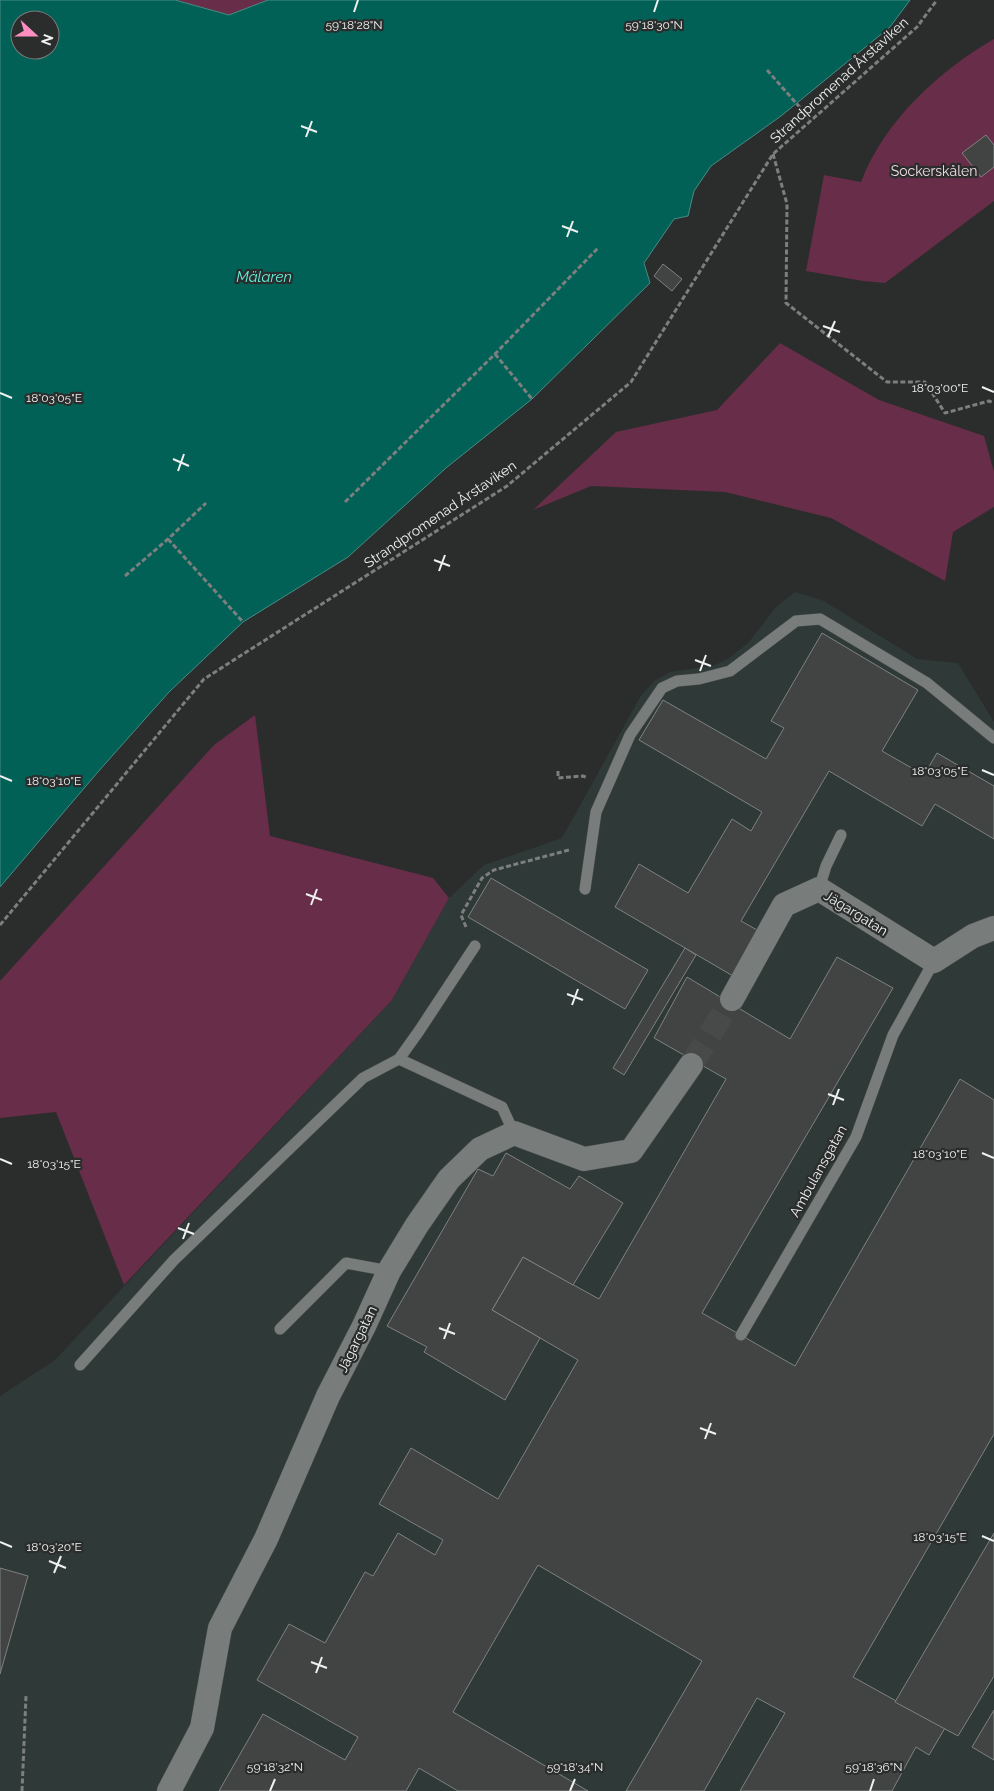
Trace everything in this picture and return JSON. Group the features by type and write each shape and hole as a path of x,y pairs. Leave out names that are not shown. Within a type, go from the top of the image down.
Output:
{"street":[{"name":"Jägargatan","path":"732,999 784,905 819,889 934,962"},
{"path":"934,962 973,936 994,928"},
{"path":"514,1133 584,1160 631,1151 691,1064"},
{"name":"Jägargatan","path":"169,1791 202,1728 220,1628 266,1539 328,1396 390,1272 417,1224 449,1179 480,1149 514,1133"}],"lane":[{"path":"585,889 596,812 630,735 662,688 677,681 700,679 730,671 796,621 820,619 927,683 994,738"},
{"path":"819,889 826,866 841,835"},
{"path":"80,1365 174,1260 364,1078 399,1058 475,946"},
{"name":"Ambulansgatan","path":"741,1335 856,1137 893,1035 934,962"},
{"path":"399,1058 502,1107 514,1133"},
{"path":"280,1329 346,1263 390,1272"}],"path":[{"name":"Strandpromenad Årstaviken","path":"0,925 204,679 507,486 631,382 772,154 917,27 937,0"},
{"path":"766,70 811,120"},
{"path":"772,154 788,204 786,302 887,382 925,382 944,413 989,401 994,403"},
{"path":"345,502 599,247"},
{"path":"494,354 532,399"},
{"path":"125,576 206,503"},
{"path":"168,539 243,622"},
{"path":"558,771 558,778 583,776 608,784"},
{"path":"475,946 461,915 482,878 494,870 592,844"},
{"path":"22,1791 26,1696"}],"shaded area":[{"path":"795,592 824,601 917,659 958,663 994,722 994,1791 0,1791 0,1396 55,1360 392,1000 449,898 484,865 562,838 640,697 654,681 670,672 713,666 729,658 748,643 776,607"}],"green space":[{"path":"175,0 268,0 229,15"},
{"name":"Sockerskålen","path":"994,39 994,201 885,283 806,271 824,175 861,182 884,138 899,118 934,82 953,66"},
{"path":"780,343 879,400 984,436 994,472 994,507 953,532 945,581 831,518 725,492 591,486 533,510 616,432 717,410"},
{"path":"255,715 270,836 433,878 449,898 392,1000 124,1285 56,1112 0,1118 0,981 214,745"}],"water":[{"name":"Mälaren","path":"0,0 175,0 229,15 268,0 910,0 890,27 781,116 711,166 694,191 688,216 674,219 644,263 650,283 532,399 446,468 348,557 243,622 169,692 0,887"}],"building":[{"path":"986,135 994,145 994,167 981,177 962,153"},
{"path":"663,264 682,279 672,291 654,276"},
{"path":"822,633 918,690 882,751 924,775 937,753 994,786 994,839 935,804 922,826 829,771 741,921 759,931 733,976 615,907 639,864 688,893 732,819 751,831 762,812 639,740 663,700 766,759 784,728 771,721"},
{"path":"491,878 648,970 625,1009 468,917"},
{"path":"685,948 696,955 624,1075 613,1068"},
{"path":"837,957 893,988 702,1313 795,1366 960,1079 994,1100 994,1434 853,1677 945,1728 929,1755 916,1747 892,1791 740,1791 785,1713 757,1698 704,1791 626,1791 702,1661 538,1565 453,1712 588,1791 458,1791 419,1768 406,1791 219,1791 263,1714 345,1760 358,1737 257,1680 289,1624 325,1643 365,1572 373,1576 398,1533 435,1555 443,1540 379,1504 411,1448 498,1499 578,1360 492,1310 523,1257 599,1299 726,1079 654,1038 687,977 790,1039"},
{"path":"506,1153 570,1189 579,1176 623,1203 573,1285 523,1257 492,1310 540,1338 505,1400 424,1352 427,1347 387,1326 478,1169 493,1176"},
{"path":"994,1533 994,1676 958,1736 895,1702"},
{"path":"0,1568 28,1576 0,1674"},
{"path":"994,1710 994,1760 972,1747"}],"tunnel":[{"path":"691,1065 732,999"}]}
